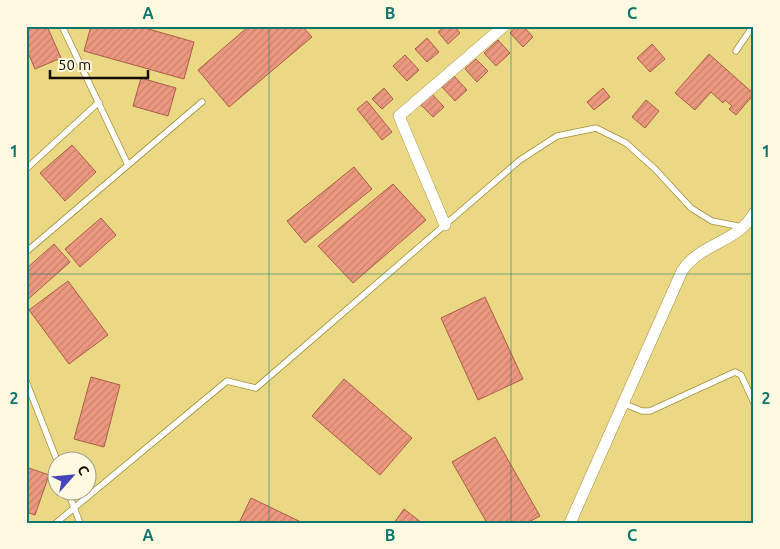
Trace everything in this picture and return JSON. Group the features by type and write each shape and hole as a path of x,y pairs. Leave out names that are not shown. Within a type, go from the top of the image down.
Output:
{"street":[{"path":"445,225 399,116 504,26"},
{"path":"570,523 622,403 688,262 699,252 743,227 754,213"}],"lane":[{"path":"62,26 128,165"},
{"path":"736,51 753,26"},
{"path":"26,168 99,102"},
{"path":"26,252 202,102"},
{"path":"56,523 227,381 256,388 520,160 556,136 596,128 626,143 655,169 691,208 712,220 743,227"},
{"path":"622,403 642,411 650,411 735,372 741,375 754,403"},
{"path":"26,381 54,452"},
{"path":"72,502 80,523"}],"building":[{"path":"26,26 47,26 61,58 35,69 26,48"},
{"path":"91,26 138,26 194,42 184,79 84,51"},
{"path":"249,26 302,26 312,37 229,107 198,70"},
{"path":"445,26 454,26 460,33 448,44 438,32"},
{"path":"517,26 523,26 533,37 523,47 510,33"},
{"path":"427,38 439,52 427,62 415,49"},
{"path":"498,40 510,53 496,66 484,53"},
{"path":"652,44 665,59 650,72 637,58"},
{"path":"709,54 754,94 736,115 729,109 732,106 725,100 723,103 711,92 695,110 675,93"},
{"path":"405,55 419,70 407,81 393,66"},
{"path":"476,59 488,71 477,82 465,69"},
{"path":"454,76 467,90 455,101 442,87"},
{"path":"141,78 176,88 168,116 133,106"},
{"path":"384,88 393,99 382,109 372,99"},
{"path":"603,88 610,97 594,110 587,102"},
{"path":"432,94 444,107 433,117 421,105"},
{"path":"646,100 659,111 645,128 632,117"},
{"path":"367,101 392,132 382,140 357,109"},
{"path":"72,145 96,172 65,201 40,173"},
{"path":"354,167 372,189 305,243 287,221"},
{"path":"393,184 426,220 353,283 318,246"},
{"path":"101,218 116,235 80,267 65,249"},
{"path":"54,244 70,262 26,301 26,269"},
{"path":"68,281 108,335 69,364 29,310"},
{"path":"485,297 523,379 478,400 441,318"},
{"path":"91,377 120,385 104,447 74,439"},
{"path":"344,379 412,438 380,475 312,416"},
{"path":"495,437 540,516 527,523 487,523 452,462"},
{"path":"26,467 48,475 48,478 35,515 26,512"},
{"path":"251,498 303,523 239,523"},
{"path":"404,509 422,523 394,523"}]}
